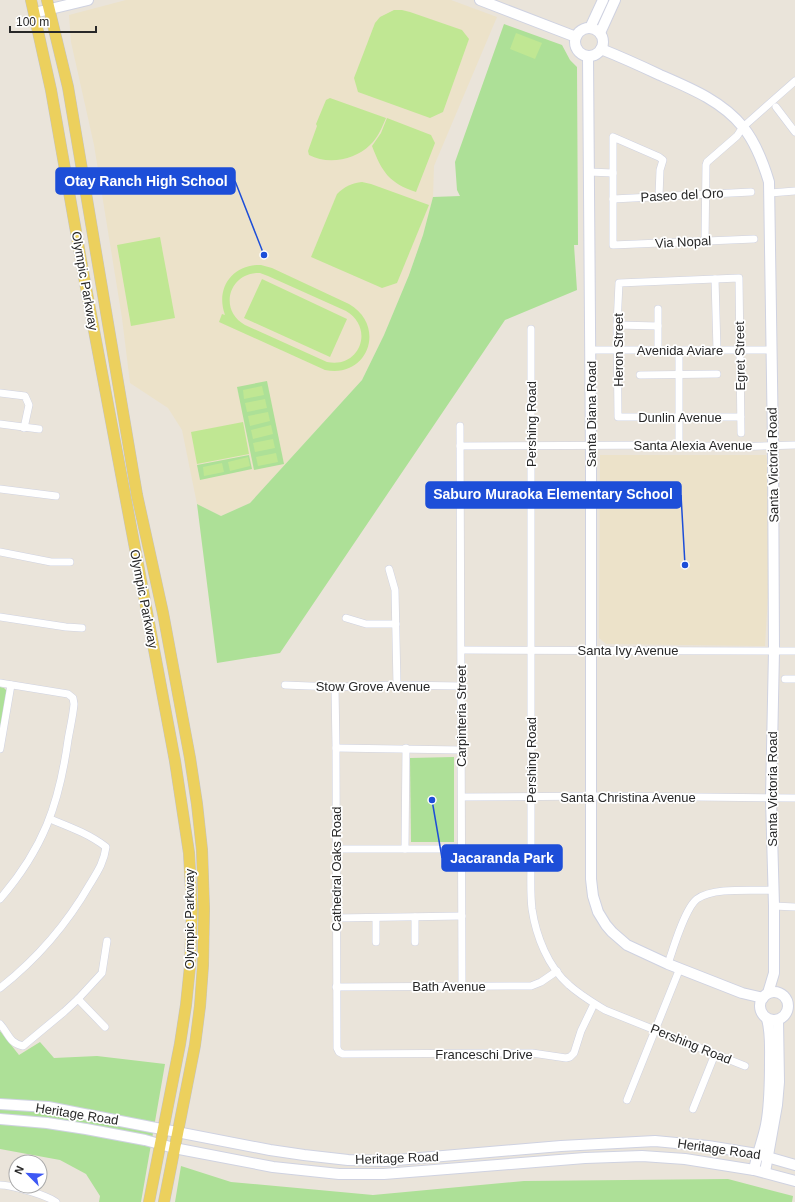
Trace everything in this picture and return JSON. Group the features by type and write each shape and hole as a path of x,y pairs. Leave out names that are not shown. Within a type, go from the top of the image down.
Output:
{"main road":[{"name":"Olympic Parkway","path":"31,0 52,90 98,354 175,761 189,853 192,909 190,966 180,1044 149,1202"},
{"name":"Olympic Parkway","path":"48,5 68,87 137,494 163,613 190,758 202,850 204,909 203,965 200,1006 164,1202"},
{"path":"98,354 113,351"}],"street":[{"path":"34,13 48,5 88,0"},
{"path":"480,0 576,37"},
{"path":"590,28 603,0"},
{"path":"600,33 615,0"},
{"path":"590,28 600,33 603,41 601,48 596,54 588,56 584,55 577,49 575,41 576,37 582,30 590,28"},
{"name":"Santa Victoria Road","path":"601,48 706,97 729,113 743,127 757,149 769,182 774,651 771,798 774,973 778,993"},
{"name":"Santa Diana Road","path":"588,56 591,445 590,797 591,879 593,896 598,912 612,932 627,945 668,964 742,993 763,999"},
{"path":"705,241 706,165 712,157 737,136 743,127 795,81"},
{"path":"776,107 795,131"},
{"path":"613,198 613,137 663,160 660,170 659,196"},
{"path":"589,172 613,173"},
{"path":"770,193 795,191"},
{"name":"Paseo del Oro","path":"613,198 751,192"},
{"name":"Via Nopal","path":"613,198 613,245 754,239"},
{"name":"Egret Street","path":"715,279 738,278 741,433"},
{"path":"715,279 717,350"},
{"name":"Heron Street","path":"618,417 617,325 619,284 715,279"},
{"path":"658,309 658,350"},
{"path":"617,325 658,326"},
{"name":"Pershing Road","path":"531,329 531,797 532,908 534,923 541,943 557,971 568,984 594,1004 605,1010 745,1066"},
{"name":"Avenida Aviare","path":"590,350 771,350"},
{"path":"679,350 679,445"},
{"path":"640,375 717,374"},
{"path":"0,393 25,396 28,405 24,428"},
{"name":"Dunlin Avenue","path":"618,417 741,418"},
{"path":"0,424 39,429"},
{"name":"Carpinteria Street","path":"460,426 462,986"},
{"path":"460,446 591,445"},
{"name":"Santa Alexia Avenue","path":"591,445 679,445 732,447 795,445"},
{"path":"0,488 56,496"},
{"path":"0,552 51,562 70,562"},
{"path":"389,569 395,590 397,685"},
{"path":"0,617 82,628"},
{"path":"346,618 366,624 396,624"},
{"name":"Santa Ivy Avenue","path":"462,650 795,651"},
{"path":"785,679 795,679"},
{"path":"0,683 68,694 73,698 74,712 62,777 50,819 30,858 0,899"},
{"path":"0,750 11,685"},
{"name":"Stow Grove Avenue","path":"285,685 335,687 397,685 461,686"},
{"name":"Cathedral Oaks Road","path":"335,687 336,987 337,1048 339,1052"},
{"path":"336,748 461,750"},
{"path":"405,849 406,748"},
{"name":"Santa Christina Avenue","path":"462,797 795,798"},
{"path":"0,988 17,975 57,934 75,909 104,859 106,847 94,838 50,819"},
{"path":"336,849 462,849"},
{"path":"668,964 685,917 696,900 715,891 773,890"},
{"path":"774,906 795,907"},
{"path":"336,918 462,916"},
{"path":"415,917 415,942"},
{"path":"376,918 376,942"},
{"path":"0,1024 10,1039 16,1044 23,1046 50,1025 78,999 102,973 107,941"},
{"path":"627,1100 680,968"},
{"name":"Bath Avenue","path":"336,987 531,986 541,982 557,971"},
{"name":"Santa Victoria Road","path":"763,999 774,973"},
{"path":"754,1170 766,1124 770,1091 770,1030 767,1019 762,1014 763,999 778,993 784,996 791,1007 785,1015 778,1020 767,1019"},
{"path":"78,999 105,1027"},
{"name":"Franceschi Drive","path":"339,1052 343,1054 532,1053 566,1058 570,1057 574,1053 581,1031 594,1004"},
{"path":"765,1172 777,1105 779,1082 778,1020"},
{"path":"692,1109 715,1054"},
{"name":"Heritage Road","path":"0,1104 48,1107 286,1152 356,1160 385,1161 561,1146 655,1141 708,1146 758,1154 769,1156 795,1165"},
{"name":"Heritage Road","path":"0,1119 47,1123 86,1129 273,1167 339,1174 384,1174 585,1158 642,1156 685,1159 754,1170 795,1181"},
{"path":"0,1185 26,1190 56,1202"}],"shaded area":[{"path":"126,0 451,0 497,17 434,166 433,197 423,235 409,275 384,335 362,380 250,503 221,516 197,504 182,430 168,408 130,383 122,318 94,145 71,42 69,15"},
{"path":"600,455 766,455 774,492 765,646 606,644 599,638"}],"green space":[{"path":"394,10 410,12 462,30 469,39 443,112 430,118 358,92 354,78 375,23 380,17"},
{"path":"504,24 562,45 570,60 577,67 578,245 574,245 577,290 505,320 280,653 217,663 197,504 221,516 250,503 362,380 384,335 409,275 423,235 433,197 460,196 457,190 455,162"},
{"path":"516,33 542,43 535,59 510,49"},
{"path":"330,98 386,118 380,132 373,142 364,150 341,159 324,160 309,155 308,151 317,126 316,124 326,100"},
{"path":"387,118 431,135 435,143 416,192 399,185 383,170 372,146 381,133"},
{"path":"362,182 429,205 397,283 382,288 311,257 337,194 349,185"},
{"path":"160,237 175,318 131,326 117,245"},
{"path":"261,265 272,268 349,304 361,314 367,325 369,337 367,349 362,359 352,367 340,371 325,370 219,322 222,314 225,315 222,296 229,280 235,273 251,266","holes":["260,273 346,311 355,318 360,327 361,336 360,346 355,353 348,359 338,363 327,362 245,325 237,318 232,310 230,302 231,293 235,285 249,274"]},
{"path":"262,279 347,319 330,357 244,318"},
{"path":"267,381 284,464 254,470 237,387"},
{"path":"262,386 264,395 244,399 243,390"},
{"path":"265,399 267,408 247,412 245,403"},
{"path":"268,412 270,421 250,426 248,416"},
{"path":"243,422 249,454 197,464 191,432"},
{"path":"271,425 273,434 253,439 251,430"},
{"path":"273,439 275,448 255,452 253,443"},
{"path":"276,453 278,462 258,466 256,457"},
{"path":"249,455 252,469 200,480 197,465"},
{"path":"248,457 250,466 230,471 228,462"},
{"path":"222,463 224,472 204,476 203,467"},
{"path":"0,687 7,691 0,731"},
{"path":"454,757 454,842 411,842 410,758"},
{"path":"0,1031 19,1055 40,1042 54,1058 97,1056 165,1064 141,1202 99,1202 100,1196 86,1174 60,1160 48,1158 48,1154 27,1154 0,1149"},
{"path":"181,1166 231,1182 373,1195 524,1181 728,1179 793,1196 792,1202 175,1202"}],"place":[{"name":"Otay Ranch High School","path":"264,255"},
{"name":"Saburo Muraoka Elementary School","path":"685,565"},
{"name":"Jacaranda Park","path":"432,800"}]}
